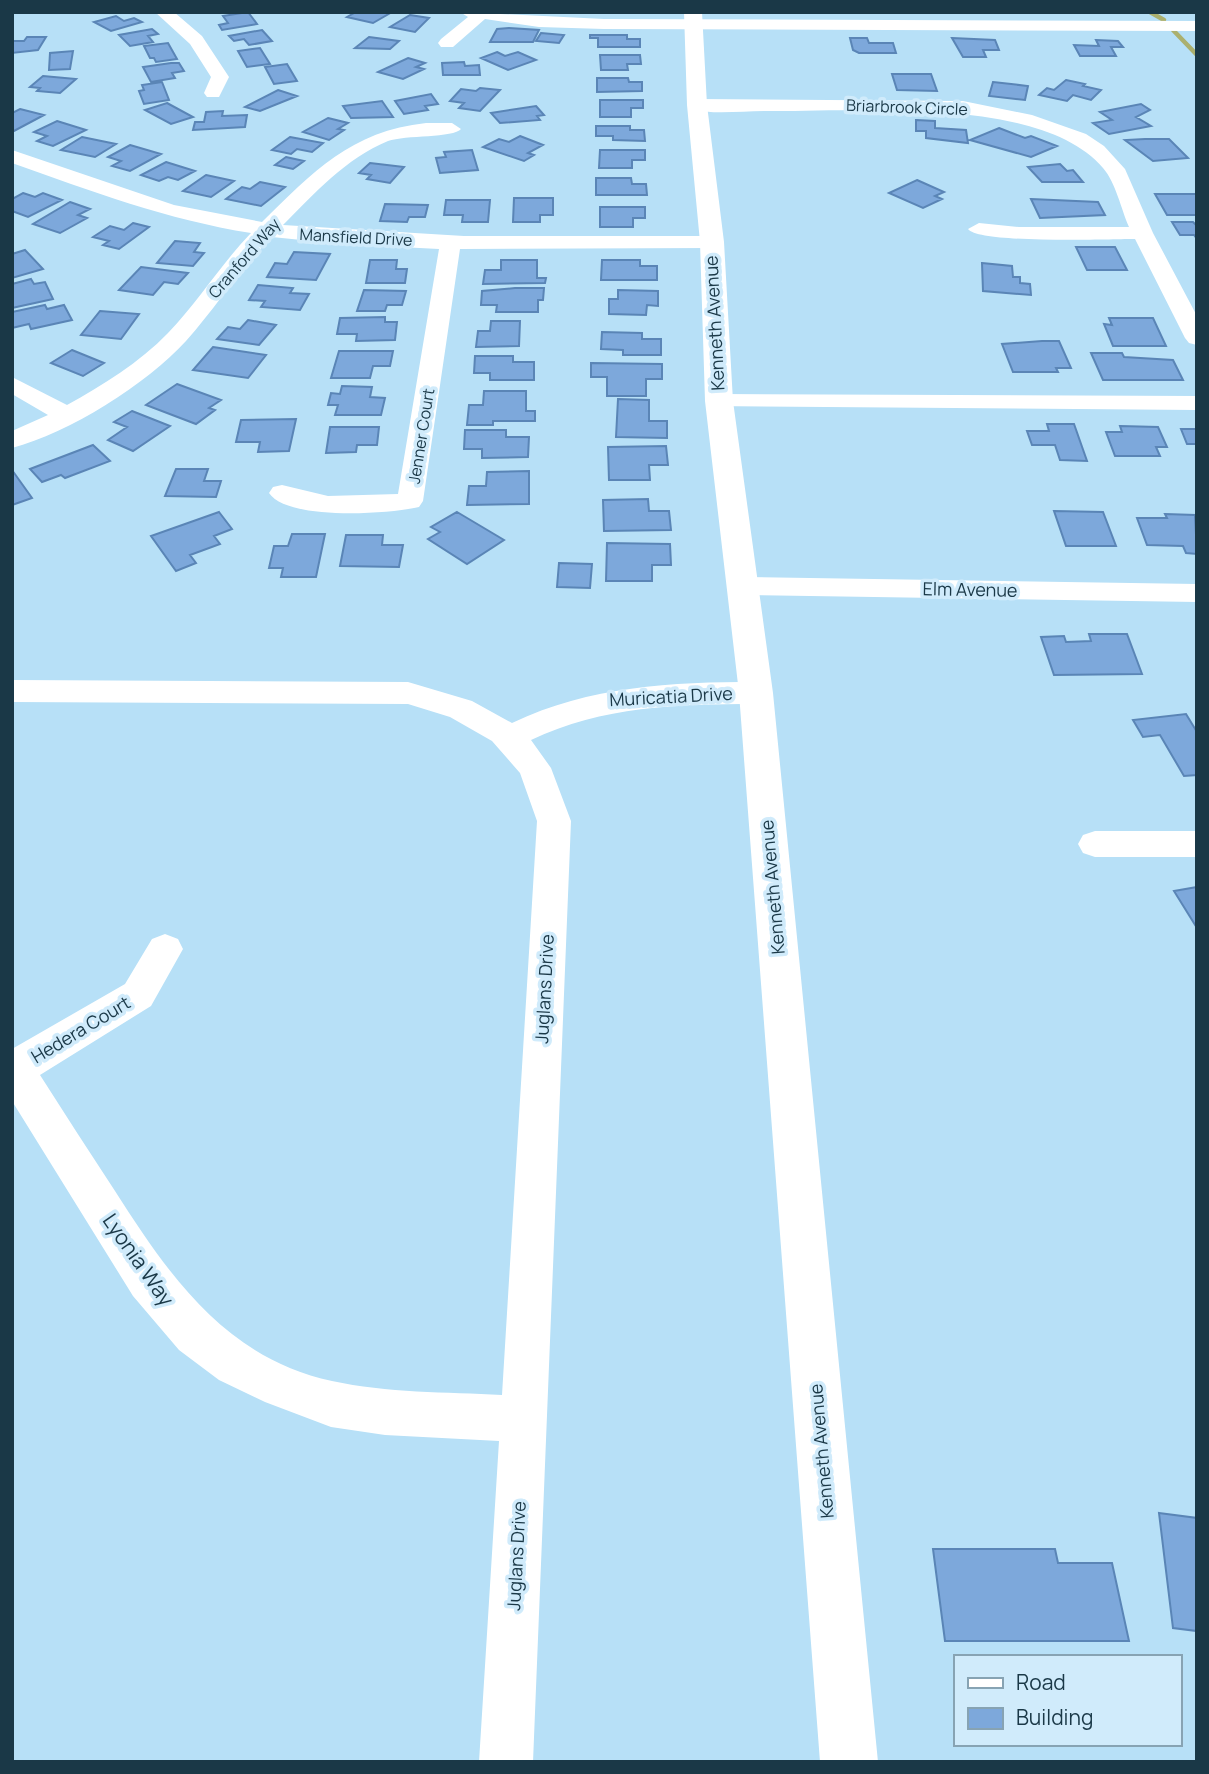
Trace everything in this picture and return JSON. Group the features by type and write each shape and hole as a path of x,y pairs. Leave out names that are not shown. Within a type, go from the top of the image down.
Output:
{"main road":[{"name":"Kenneth Avenue","path":"694,19 697,104 712,242 719,401 756,693 849,1762"}],"street":[{"path":"163,12 192,32 208,54 219,77 213,93"},
{"path":"447,43 474,14 549,22 882,19 1197,26"},
{"name":"Briarbrook Circle","path":"697,104 963,107 1040,124 1079,138 1115,169 1142,233 1197,338"},
{"name":"Cranford Way","path":"12,440 66,415 124,382 170,344 189,325 228,271 338,160 356,148 403,131 452,129"},
{"name":"Mansfield Drive","path":"12,156 158,207 267,230 355,238 451,241 712,242"},
{"path":"979,229 1019,233 1142,233"},
{"name":"Jenner Court","path":"282,493 293,499 321,504 410,501 451,241"},
{"path":"12,384 66,415"},
{"path":"719,401 1197,403"},
{"name":"Elm Avenue","path":"742,586 1197,593"},
{"name":"Juglans Drive","path":"12,691 389,691 454,705 494,725 509,737 540,775 547,790 554,821 506,1762"},
{"name":"Muricatia Drive","path":"509,737 558,714 624,696 756,693"},
{"path":"1095,844 1197,844"},
{"name":"Hedera Court","path":"14,1068 138,995 165,949"},
{"name":"Lyonia Way","path":"14,1068 148,1281 195,1334 235,1364 281,1386 331,1404 385,1412 524,1419"}],"building":[{"path":"248,12 257,24 222,30 219,25 228,23 223,16"},
{"path":"356,12 392,12 373,23 347,17"},
{"path":"410,15 429,18 415,32 390,27"},
{"path":"116,16 124,21 134,18 142,22 111,31 94,22"},
{"path":"152,29 158,34 148,36 153,42 130,46 119,35"},
{"path":"497,29 539,30 533,42 490,42"},
{"path":"262,30 272,41 249,45 244,39 234,41 229,36"},
{"path":"541,33 564,35 559,43 536,41"},
{"path":"590,35 627,35 627,39 640,39 640,47 598,47 598,38 590,38"},
{"path":"27,37 46,37 38,50 12,53 12,41 24,41"},
{"path":"369,37 399,41 390,49 355,48"},
{"path":"850,38 867,38 869,43 893,43 896,53 859,53 853,50"},
{"path":"952,38 995,40 999,50 983,50 986,57 963,57"},
{"path":"1096,40 1118,41 1123,47 1111,47 1116,56 1080,56 1074,45 1099,46"},
{"path":"168,43 177,59 156,62 154,58 150,58 144,46"},
{"path":"260,48 270,64 247,67 238,51"},
{"path":"73,51 70,69 49,70 50,53"},
{"path":"497,52 505,56 518,52 536,60 508,70 481,58"},
{"path":"600,55 640,55 641,64 627,64 628,70 601,70"},
{"path":"408,58 425,63 416,67 424,69 403,79 378,72"},
{"path":"464,62 465,66 479,65 480,75 443,75 442,63"},
{"path":"179,63 184,71 172,73 175,78 151,82 143,67"},
{"path":"287,64 297,81 274,84 265,67"},
{"path":"892,74 931,74 937,91 897,90"},
{"path":"43,76 76,79 60,93 37,91 40,88 30,87"},
{"path":"597,78 628,78 629,82 642,82 642,91 597,92"},
{"path":"1066,80 1101,90 1091,100 1073,95 1067,101 1039,95 1047,88 1054,90"},
{"path":"162,82 169,100 144,104 139,91 144,90 142,85"},
{"path":"993,82 1028,86 1025,100 989,96"},
{"path":"480,88 500,90 480,111 459,108 464,103 450,101 461,89 476,91"},
{"path":"278,90 297,96 260,111 245,107"},
{"path":"431,94 438,104 425,106 428,110 404,114 395,101"},
{"path":"600,100 643,100 643,108 631,108 631,117 600,117"},
{"path":"382,101 393,117 351,118 343,106"},
{"path":"167,103 193,117 171,124 145,110"},
{"path":"1141,104 1150,110 1136,117 1151,126 1109,134 1093,123 1112,120 1100,112"},
{"path":"536,106 544,115 537,116 540,120 500,123 491,113"},
{"path":"20,109 44,115 12,132 12,113"},
{"path":"223,111 222,116 247,115 245,127 193,130 195,122 204,122 206,112"},
{"path":"328,118 348,123 338,129 344,130 329,140 303,132"},
{"path":"916,120 935,121 935,128 966,130 968,143 926,138 926,131 916,131"},
{"path":"57,121 86,130 53,146 37,141 47,136 34,132"},
{"path":"596,126 630,126 630,130 644,130 645,141 613,140 613,136 596,136"},
{"path":"999,128 1057,146 1031,157 970,140"},
{"path":"520,136 543,145 528,153 534,155 524,161 483,147 499,139 509,142"},
{"path":"82,137 116,144 95,157 61,150"},
{"path":"290,137 323,143 312,152 297,149 291,154 272,150"},
{"path":"1169,139 1188,158 1153,161 1125,140"},
{"path":"130,145 161,154 130,171 112,166 121,161 108,157"},
{"path":"472,150 478,170 440,173 436,158 446,157 444,152"},
{"path":"600,150 645,150 645,160 632,160 632,168 599,168"},
{"path":"286,157 304,161 293,169 275,165"},
{"path":"166,162 195,171 178,180 168,177 159,181 141,175"},
{"path":"370,163 404,167 390,183 367,179 371,175 359,173"},
{"path":"1060,164 1067,171 1073,170 1083,182 1042,182 1028,167"},
{"path":"206,175 234,181 211,197 183,191"},
{"path":"596,178 631,178 632,184 646,184 647,195 596,195"},
{"path":"917,180 944,192 935,196 942,199 923,208 889,193"},
{"path":"260,182 285,187 261,206 226,199 242,187 250,189"},
{"path":"23,193 35,197 43,193 62,200 28,217 12,211 12,199"},
{"path":"1155,194 1197,194 1197,215 1167,215"},
{"path":"514,198 553,198 553,215 540,215 540,222 513,222"},
{"path":"1031,199 1098,202 1105,215 1040,218"},
{"path":"446,200 490,200 488,222 462,222 463,215 444,215"},
{"path":"70,202 90,209 78,215 87,218 60,233 33,224"},
{"path":"385,204 428,205 425,217 409,217 407,222 380,221"},
{"path":"600,207 645,207 645,218 633,218 633,227 600,227"},
{"path":"1172,222 1193,222 1197,226 1197,239 1194,235 1180,235"},
{"path":"133,223 149,227 119,249 103,245 109,241 93,237 110,226 124,230"},
{"path":"175,241 200,243 194,252 204,253 193,266 157,263"},
{"path":"1076,247 1115,247 1127,270 1087,270"},
{"path":"25,250 43,269 12,278 12,254"},
{"path":"294,252 330,254 316,280 267,277 275,263 287,264"},
{"path":"370,260 397,260 396,269 407,269 405,283 366,283"},
{"path":"501,260 537,260 537,278 546,278 545,283 483,284 485,270 501,270"},
{"path":"602,260 640,260 640,266 657,266 657,280 601,280"},
{"path":"982,263 1012,266 1013,277 1020,277 1020,283 1030,284 1031,295 983,291"},
{"path":"141,267 188,273 178,284 164,282 153,295 119,290"},
{"path":"31,279 34,284 45,282 53,299 12,308 12,284"},
{"path":"258,285 293,288 290,293 309,294 300,310 261,307 265,301 249,300"},
{"path":"544,288 543,300 538,300 538,312 496,312 497,305 481,305 482,291"},
{"path":"364,290 406,291 402,305 387,305 385,311 357,311"},
{"path":"618,290 658,291 658,306 647,305 646,315 609,314 609,299 618,299"},
{"path":"45,305 47,309 64,305 72,320 31,329 29,324 12,328 12,312"},
{"path":"100,311 139,314 121,339 81,335"},
{"path":"385,317 385,322 397,322 395,340 356,341 357,334 337,334 340,318"},
{"path":"1109,318 1153,318 1166,346 1113,346 1104,324 1112,325"},
{"path":"248,320 276,325 259,345 217,339 228,327 240,329"},
{"path":"491,321 520,321 519,346 476,347 478,331 490,331"},
{"path":"602,332 642,333 642,339 661,339 661,355 623,355 623,350 601,349"},
{"path":"1059,341 1071,368 1056,368 1058,372 1013,372 1002,344"},
{"path":"213,347 266,355 248,378 193,370"},
{"path":"72,350 104,363 83,376 51,363"},
{"path":"339,351 393,351 390,366 373,366 370,378 331,378"},
{"path":"1091,353 1122,353 1124,357 1173,360 1183,380 1103,380"},
{"path":"475,356 513,356 513,362 534,362 534,380 490,380 490,373 474,373"},
{"path":"591,363 662,364 662,379 646,379 646,396 607,396 607,377 591,377"},
{"path":"177,384 221,400 209,408 215,410 196,424 146,405"},
{"path":"342,386 372,387 370,397 385,398 381,415 335,415 338,405 328,405 331,393 340,394"},
{"path":"484,391 526,391 526,411 535,411 535,421 493,421 493,425 467,425 469,405 483,405"},
{"path":"618,399 649,400 649,421 667,421 667,438 616,437"},
{"path":"132,411 170,426 133,451 108,440 127,427 114,422"},
{"path":"296,419 289,451 258,452 260,442 236,442 241,420"},
{"path":"1047,424 1074,424 1087,461 1060,460 1055,445 1032,445 1027,431 1049,431"},
{"path":"1120,426 1158,427 1167,447 1156,447 1160,456 1115,456 1106,432 1122,432"},
{"path":"330,427 379,427 377,445 357,445 356,452 326,453"},
{"path":"1181,429 1197,429 1197,444 1187,444"},
{"path":"465,430 506,430 506,437 529,437 528,457 482,458 482,449 464,449"},
{"path":"93,445 110,461 65,478 61,475 42,482 30,469"},
{"path":"666,446 668,465 649,465 650,480 609,480 608,447"},
{"path":"176,469 208,469 204,481 221,481 216,497 165,496"},
{"path":"12,470 32,498 12,505"},
{"path":"529,471 529,504 467,505 469,486 486,486 487,472"},
{"path":"648,499 649,511 669,511 671,530 604,531 603,500"},
{"path":"1054,511 1103,512 1116,546 1066,546"},
{"path":"219,512 232,529 214,536 220,544 190,555 196,563 176,571 151,536"},
{"path":"457,512 504,540 467,564 428,539 440,532 431,527"},
{"path":"1165,514 1195,515 1197,554 1186,553 1183,546 1147,545 1137,518 1167,518"},
{"path":"292,534 325,534 316,577 281,577 283,568 269,568 274,546 288,546"},
{"path":"346,535 383,535 382,545 403,545 399,567 340,566"},
{"path":"607,543 670,544 671,565 652,565 652,581 606,581"},
{"path":"559,563 592,564 590,588 557,587"},
{"path":"1089,634 1127,634 1142,674 1054,675 1041,637 1064,636 1066,642 1091,641"},
{"path":"1186,714 1197,732 1197,775 1184,776 1160,735 1143,737 1133,720"},
{"path":"1197,887 1197,928 1174,891"},
{"path":"1159,1513 1197,1518 1197,1631 1173,1628"},
{"path":"933,1549 1055,1549 1058,1563 1112,1563 1129,1641 945,1641"}],"waterway":[{"path":"1150,12 1164,20"},
{"path":"1173,30 1197,55"}]}
